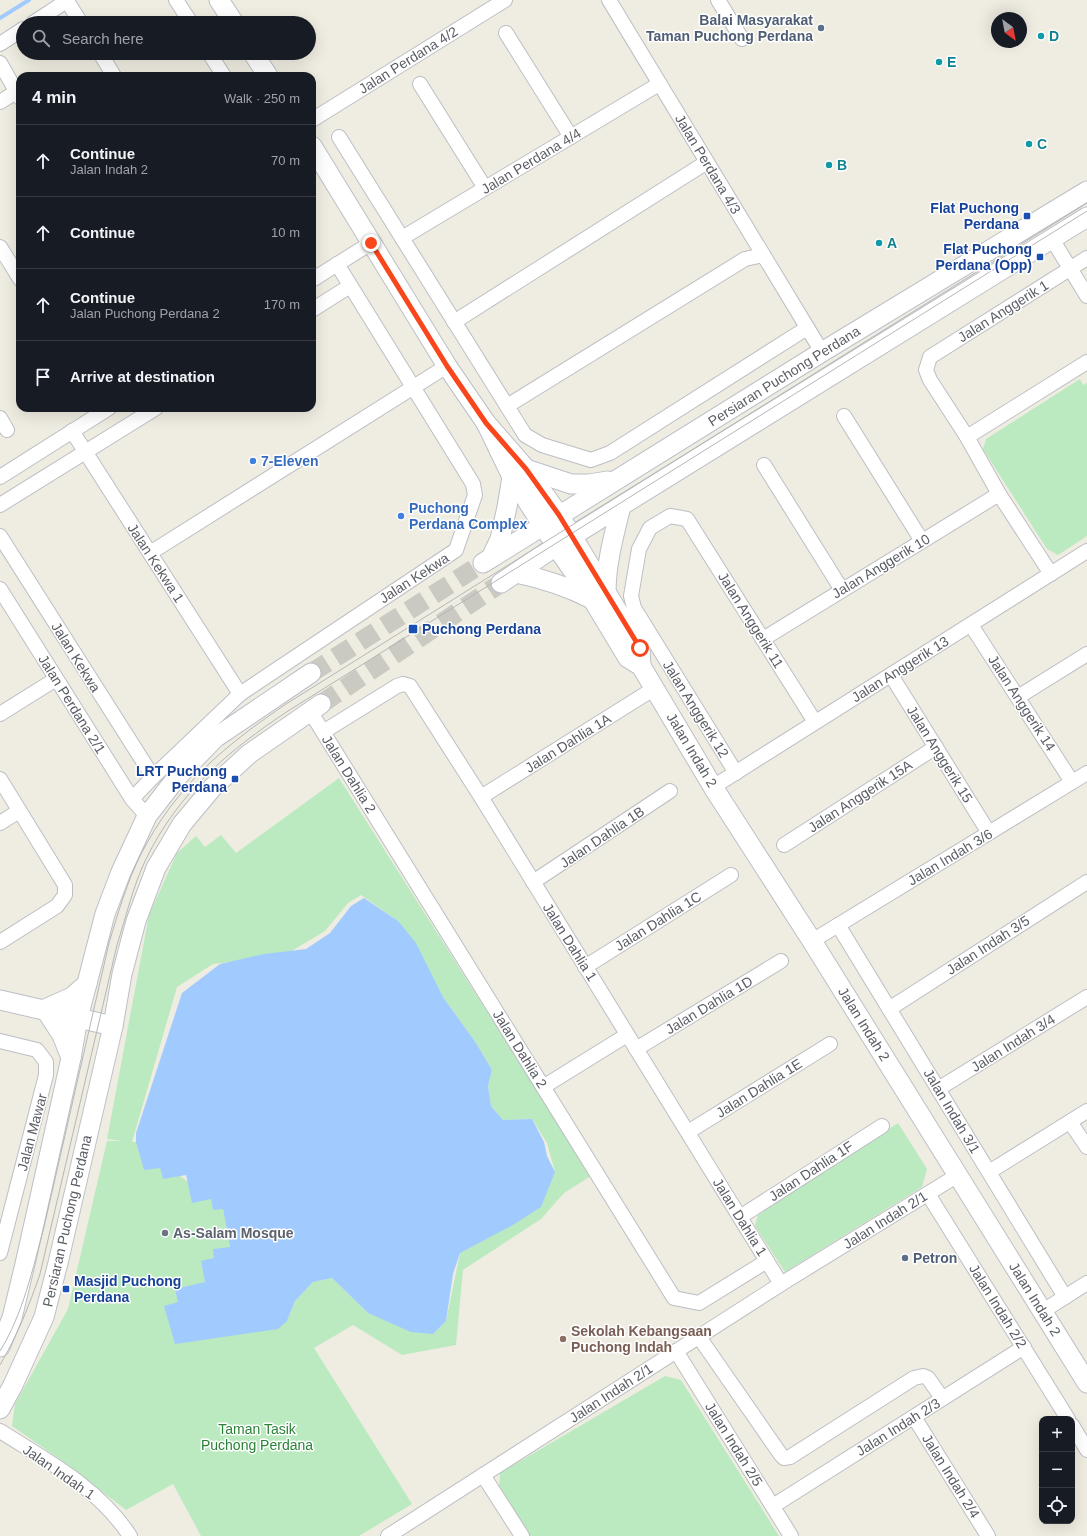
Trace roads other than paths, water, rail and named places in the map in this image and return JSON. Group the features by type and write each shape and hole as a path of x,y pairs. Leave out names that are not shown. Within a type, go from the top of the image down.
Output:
{"main road":[{"path":"219,0 229,16"},
{"path":"258,60 265,72"},
{"name":"Jalan Indah 2","path":"316,153 447,366 551,520 600,597 628,658 641,666 655,688 713,787 812,941 1087,1382"},
{"name":"Persiaran Puchong Perdana","path":"519,473 500,539 487,560 822,352 1087,191"},
{"name":"Persiaran Puchong Perdana","path":"600,597 540,578 509,578 621,506 1087,217"},
{"path":"519,473 571,484 589,484 616,480"},
{"path":"600,597 621,506"},
{"path":"0,1347 12,1318 25,1264 71,1058 78,1018 105,914 121,872 147,816 178,776 215,738 311,673"},
{"name":"Persiaran Puchong Perdana","path":"0,1409 13,1385 44,1317 58,1263 112,1026 122,974 136,921 156,868 182,824 213,787 249,754 315,707"},
{"path":"44,1010 72,997 87,984"},
{"path":"0,1000 112,1026"},
{"path":"44,1010 62,1035 71,1058"}],"street":[{"path":"44,16 68,0 77,16"},
{"path":"176,0 186,16"},
{"name":"Jalan Perdana 4/2","path":"316,118 505,0"},
{"name":"Jalan Perdana 4/3","path":"609,0 822,352"},
{"path":"718,0 742,39"},
{"path":"506,33 571,137"},
{"path":"0,44 16,34"},
{"path":"104,60 112,72"},
{"path":"214,60 221,72"},
{"path":"0,63 16,91"},
{"path":"420,84 485,188"},
{"name":"Jalan Perdana 4/4","path":"402,238 659,84"},
{"path":"0,102 16,96"},
{"path":"339,137 525,435 542,445 591,460 610,453 807,328"},
{"path":"454,322 707,162"},
{"path":"1052,239 1087,296"},
{"path":"316,277 371,243"},
{"path":"0,247 16,273"},
{"path":"507,406 745,259 762,255"},
{"name":"Jalan Anggerik 1","path":"967,437 930,380 926,370 930,357 1087,258"},
{"name":"Jalan Kekwa","path":"132,799 240,694 456,550 474,495 473,484 337,264"},
{"path":"316,307 350,286"},
{"path":"1051,574 1000,494 967,437 1087,362"},
{"path":"150,553 447,366"},
{"path":"0,477 103,412"},
{"path":"0,505 150,412"},
{"path":"844,416 922,541"},
{"name":"Jalan Kekwa 1","path":"72,432 240,694"},
{"path":"764,465 842,590"},
{"name":"Jalan Anggerik 10","path":"763,639 1000,494"},
{"name":"Jalan Anggerik 12","path":"687,519 670,516 650,528 639,549 631,596 634,608 736,773"},
{"name":"Jalan Anggerik 11","path":"687,519 815,722"},
{"name":"Jalan Kekwa","path":"0,536 153,777"},
{"name":"Jalan Anggerik 13","path":"713,787 1087,551"},
{"name":"Jalan Perdana 2/1","path":"1,594 132,799 147,816"},
{"name":"Jalan Anggerik 14","path":"971,624 1072,782"},
{"path":"1018,697 1087,654"},
{"name":"Jalan Anggerik 15","path":"891,675 989,833"},
{"path":"0,714 56,679"},
{"name":"Jalan Dahlia 1","path":"323,732 397,686 403,684 410,686 481,797 781,1284"},
{"name":"Jalan Dahlia 1A","path":"481,797 655,688"},
{"name":"Jalan Dahlia 2","path":"315,707 323,732 674,1298 699,1303 767,1261"},
{"name":"Jalan Anggerik 15A","path":"784,845 936,747"},
{"name":"Jalan Indah 3/6","path":"812,941 1087,773"},
{"path":"0,779 65,885 65,895 57,906 0,942"},
{"name":"Jalan Dahlia 1B","path":"533,882 670,791"},
{"path":"0,823 19,811"},
{"name":"Jalan Dahlia 1C","path":"585,967 731,875"},
{"name":"Jalan Indah 3/5","path":"889,1009 1087,882"},
{"name":"Jalan Indah 3/1","path":"838,925 1065,1297"},
{"name":"Jalan Dahlia 1D","path":"636,1049 781,961"},
{"name":"Jalan Indah 3/4","path":"938,1089 1087,997"},
{"path":"543,1087 627,1034"},
{"name":"Jalan Mawar","path":"0,1040 37,1050 46,1062 46,1075 0,1253"},
{"name":"Jalan Dahlia 1E","path":"688,1132 830,1044"},
{"path":"989,1172 1087,1111"},
{"path":"1070,1122 1087,1148"},
{"name":"Jalan Dahlia 1F","path":"740,1217 882,1126"},
{"name":"Jalan Indah 2/1","path":"388,1536 781,1284 958,1175"},
{"name":"Jalan Indah 2/2","path":"928,1194 1066,1416"},
{"path":"1043,1311 1087,1283"},
{"path":"699,1336 784,1458 790,1457 914,1378 923,1376 928,1378 942,1398"},
{"name":"Jalan Indah 2/3","path":"773,1506 1024,1347"},
{"name":"Jalan Indah 2/5","path":"676,1351 791,1536"},
{"name":"Jalan Indah 2/4","path":"914,1416 988,1536"},
{"path":"1075,1430 1087,1450"},
{"name":"Jalan Indah 1","path":"0,1431 68,1474 92,1493 119,1519 130,1536"},
{"path":"483,1475 522,1536"}],"water":[{"path":"364,898 398,921 416,943 443,997 476,1043 492,1070 488,1086 491,1106 503,1120 532,1119 544,1142 547,1156 555,1172 541,1207 513,1225 460,1253 453,1274 446,1321 433,1334 411,1332 368,1313 332,1278 313,1282 295,1301 287,1321 278,1329 175,1344 164,1306 178,1302 175,1289 205,1282 201,1261 214,1258 213,1249 230,1247 223,1209 213,1210 211,1199 192,1203 186,1175 163,1179 160,1168 144,1170 136,1142 136,1133 182,993 220,964 264,954 306,949 330,933 351,906"}],"waterway":[{"path":"0,18 29,0"}],"tunnel":[{"path":"311,673 483,563"},
{"path":"321,704 501,583"}],"tram line":[{"path":"0,1351 15,1322 36,1258 109,943 123,898 141,854 155,830 170,808 203,770 242,736 286,704 1087,203"},
{"path":"0,1365 22,1321 40,1274 117,945 137,880 159,835 190,793 225,758 288,711 1087,211"}],"place":[{"name":"Balai Masyarakat Taman Puchong Perdana","path":"821,28"},
{"name":"D","path":"1041,36"},
{"name":"E","path":"939,62"},
{"name":"C","path":"1029,144"},
{"name":"B","path":"829,165"},
{"name":"Flat Puchong Perdana","path":"1027,216"},
{"name":"A","path":"879,243"},
{"name":"Flat Puchong Perdana (Opp)","path":"1040,257"},
{"name":"7-Eleven","path":"253,461"},
{"name":"Puchong Perdana Complex","path":"401,516"},
{"name":"Puchong Perdana","path":"413,629"},
{"name":"LRT Puchong Perdana","path":"235,779"},
{"name":"As-Salam Mosque","path":"165,1233"},
{"name":"Petron","path":"905,1258"},
{"name":"Masjid Puchong Perdana","path":"66,1289"},
{"name":"Sekolah Kebangsaan Puchong Indah","path":"563,1339"}],"park label":[{"name":"Taman Tasik Puchong Perdana","path":"257,1438"}]}
